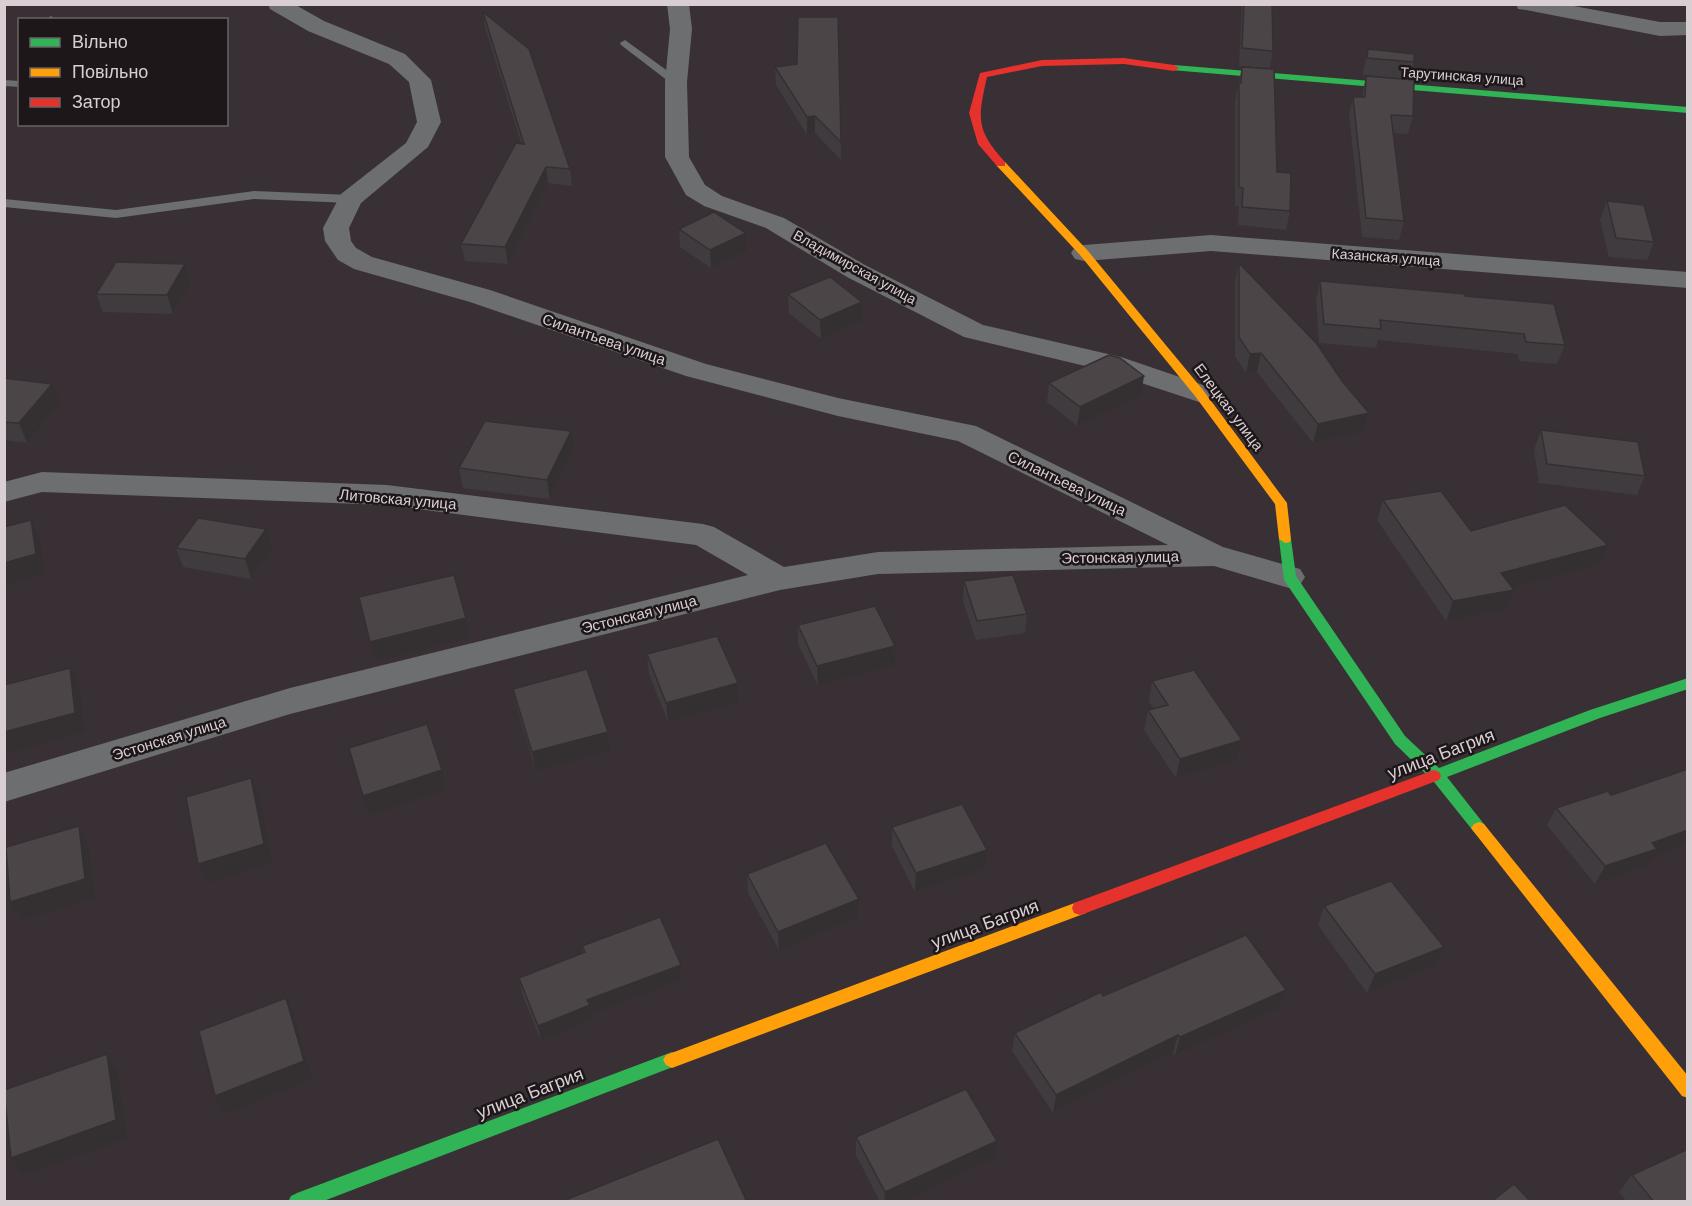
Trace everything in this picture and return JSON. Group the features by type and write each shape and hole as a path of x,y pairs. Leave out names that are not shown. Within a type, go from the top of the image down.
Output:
{"street":[{"name":"Силантьева улица","path":"278,4 316,26 397,59 420,80 429,122 416,147 350,199 336,228 338,241 347,254 363,263 480,296 696,370 838,407 966,433 1214,555"},
{"name":"Владимирская улица","path":"678,4 681,29 676,82 676,157 695,190 713,201 775,223 856,271 975,331 1111,363 1199,393"},
{"path":"1526,4 1660,29 1688,28"},
{"name":"Тарутинская улица","path":"983,75 1042,63 1124,61 1201,72 1688,110"},
{"name":"Елецкая улица","path":"983,75 974,113 983,144 1024,191 1084,253 1199,393 1281,503 1288,577 1400,740 1437,775 1688,1090"},
{"name":"Казанская улица","path":"1084,253 1211,243 1688,280"},
{"name":"Литовская улица","path":"4,492 42,482 387,495 703,535 780,579"},
{"name":"Эстонская улица","path":"4,788 290,701 780,579 878,563 1214,555 1288,577"},
{"name":"улица Багрия","path":"297,1202 544,1107 1595,714 1688,683"}],"lane":[{"path":"625,43 676,82"},
{"path":"4,203 116,214 254,195 350,199"}],"building":[{"path":"1244,4 1272,4 1273,51 1242,48"},
{"path":"483,12 529,49 570,169 546,167 505,247 461,244 516,143 524,144"},
{"path":"798,17 838,17 841,142 815,116 807,117 775,67 797,64"},
{"path":"1368,49 1414,54 1414,62 1367,58"},
{"path":"1242,67 1274,69 1277,172 1291,173 1290,211 1242,207 1243,188 1239,187 1239,83 1241,83"},
{"path":"1366,76 1414,80 1413,116 1391,115 1404,221 1366,218 1353,97 1365,97"},
{"path":"1607,201 1644,205 1654,242 1616,238"},
{"path":"714,212 746,233 710,250 679,229"},
{"path":"116,262 185,264 167,295 96,294"},
{"path":"1239,263 1317,344 1342,381 1369,413 1318,424 1261,353 1250,354 1239,337"},
{"path":"830,277 862,302 820,320 788,294"},
{"path":"1320,281 1554,304 1565,345 1526,342 1524,334 1380,320 1381,329 1324,324"},
{"path":"1109,355 1120,358 1144,376 1080,407 1049,383"},
{"path":"4,378 52,384 19,423 4,422"},
{"path":"485,421 571,431 547,480 459,468"},
{"path":"1541,430 1638,442 1645,476 1547,464"},
{"path":"1441,491 1471,531 1565,505 1608,545 1501,573 1514,590 1453,601 1383,500"},
{"path":"198,518 266,529 245,559 176,548"},
{"path":"31,520 36,554 4,563 4,527"},
{"path":"454,575 466,618 370,642 359,597"},
{"path":"1013,575 1027,614 977,621 964,581"},
{"path":"875,606 895,646 817,666 798,625"},
{"path":"717,636 738,683 666,703 647,654"},
{"path":"70,668 75,713 4,732 4,685"},
{"path":"587,669 608,732 532,752 513,689"},
{"path":"1194,670 1242,740 1180,759 1148,710 1168,705 1152,681"},
{"path":"427,724 442,770 363,796 349,748"},
{"path":"1688,769 1688,830 1652,843 1657,849 1605,866 1556,808 1608,791 1611,795"},
{"path":"251,778 264,844 198,864 186,797"},
{"path":"962,804 987,850 916,873 892,827"},
{"path":"79,826 85,879 10,902 6,847"},
{"path":"826,843 859,899 778,932 747,874"},
{"path":"1391,881 1444,947 1375,974 1324,906"},
{"path":"660,917 681,965 587,1000 590,1005 538,1026 519,978 585,952 582,946"},
{"path":"1246,935 1286,990 1180,1037 1178,1035 1056,1095 1015,1033 1101,992 1103,996"},
{"path":"286,998 304,1061 215,1096 199,1031"},
{"path":"107,1054 116,1120 11,1158 4,1090"},
{"path":"966,1089 997,1141 885,1192 856,1137"},
{"path":"718,1139 746,1200 741,1202 569,1202 568,1199"},
{"path":"1688,1149 1688,1202 1654,1202 1632,1175"},
{"path":"1514,1184 1531,1202 1491,1202"}],"traffic: fast":[{"path":"1174,68 1688,110"},
{"path":"1285,539 1289,577 1400,740 1437,775 1479,828"},
{"path":"1434,776 1595,714 1688,683"},
{"path":"297,1202 672,1060"}],"traffic: slow":[{"path":"1001,164 1084,253 1199,393 1281,503 1285,539"},
{"path":"1479,828 1688,1090"},
{"path":"672,1060 1080,908"}],"traffic: jam":[{"path":"1001,164 983,144 974,113 983,75 1042,63 1124,61 1174,68"},
{"path":"1080,908 1434,776"}]}
